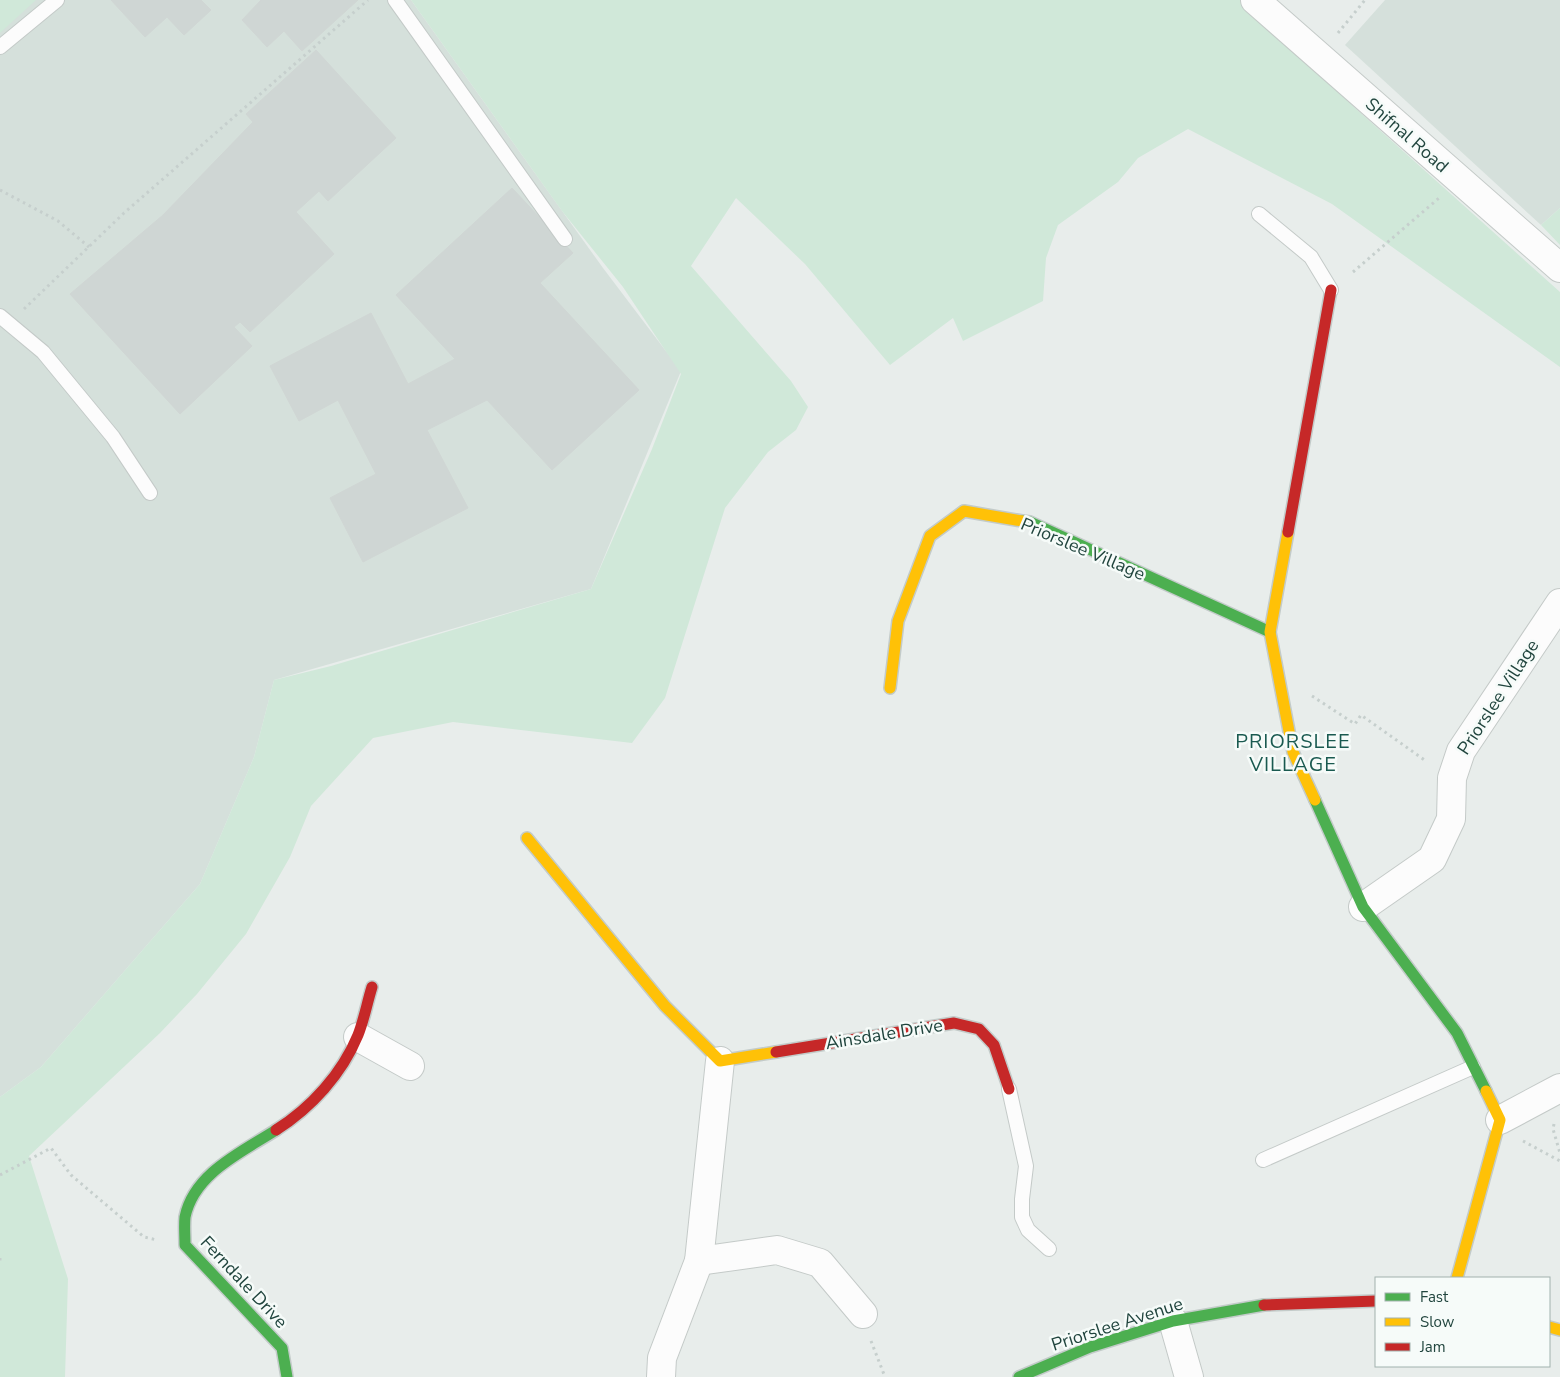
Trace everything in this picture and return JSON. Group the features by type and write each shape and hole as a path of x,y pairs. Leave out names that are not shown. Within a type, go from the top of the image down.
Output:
{"street":[{"name":"Shifnal Road","path":"1256,0 1318,57 1560,268"},
{"path":"1331,290 1270,632 1293,752 1362,907 1457,1033 1474,1067 1498,1126 1457,1277"},
{"name":"Priorslee Village","path":"890,688 898,621 930,536 964,511 1030,522 1270,632"},
{"name":"Priorslee Village","path":"1362,907 1432,859 1450,819 1452,778 1461,751 1560,603"},
{"path":"527,838 665,1006 720,1061 699,1262 662,1358 662,1377"},
{"name":"Ferndale Drive","path":"287,1377 282,1348 185,1245 182,1229 188,1206 208,1177 226,1161 256,1140 283,1127 311,1103 358,1036 372,987"},
{"name":"Ainsdale Drive","path":"720,1061 954,1023 980,1029 994,1045 1009,1089"},
{"path":"358,1036 410,1066"},
{"path":"1498,1126 1560,1088"},
{"path":"699,1262 777,1250 820,1263 863,1314"},
{"name":"Priorslee Avenue","path":"1019,1377 1090,1347 1174,1321 1261,1305 1375,1301"},
{"path":"1174,1321 1189,1377"}],"lane":[{"path":"0,47 57,0"},
{"path":"395,0 566,239"},
{"path":"1260,214 1311,257 1331,290"},
{"path":"4,320 49,360 113,438 150,493"},
{"path":"1263,1160 1474,1067"},
{"path":"1009,1089 1026,1166 1022,1217 1028,1230 1049,1250"}],"path":[{"path":"4,320 368,0"},
{"path":"1318,57 1365,0"},
{"path":"1331,290 1460,181"},
{"path":"0,190 58,221 89,247"},
{"path":"1278,674 1355,724 1361,715 1452,778"},
{"path":"1554,1121 1553,1129 1560,1153"},
{"path":"1498,1126 1560,1161"},
{"path":"0,1175 51,1148 71,1175 144,1237 185,1245"},
{"path":"863,1314 875,1355 885,1377"}],"shaded area":[{"path":"0,0 411,0 603,268 681,371 591,589 274,680 254,757 200,884 41,1067 0,1097"},
{"path":"1385,0 1560,0 1560,208 1541,225 1345,45"}],"green space":[{"path":"0,0 36,0 0,33"},
{"path":"411,0 1243,0 1354,107 1560,292 1560,367 1332,204 1188,129 1138,158 1118,182 1058,225 1046,258 1043,301 963,341 953,318 890,365 805,264 736,198 691,266 791,381 808,407 796,430 768,452 725,508 665,698 632,743 453,722 373,738 311,806 290,857 246,934 197,994 160,1033 29,1156 68,1279 65,1377 0,1377 0,1097 41,1067 200,884 254,757 274,680 331,666 591,589 652,449 681,374 623,287 562,211"},
{"path":"1560,208 1560,245 1541,225"}],"building":[{"path":"111,0 201,0 211,10 184,35 167,17 145,37"},
{"path":"261,0 358,0 302,51 284,31 267,47 242,20"},
{"path":"316,50 396,138 328,201 319,191 296,212 334,254 250,332 240,322 234,327 252,346 180,414 70,294 163,215 253,122 246,114"},
{"path":"512,188 573,253 540,283 639,390 552,470 487,400 427,430 468,508 363,562 330,498 376,474 338,400 299,421 270,366 371,313 408,384 455,359 396,295"}],"traffic: fast":[{"path":"1022,521 1030,522 1270,632"},
{"path":"1315,800 1363,907 1457,1033 1486,1091"},
{"path":"276,1130 221,1165 198,1188 190,1202 185,1217 185,1245 282,1348 287,1377"},
{"path":"1019,1377 1090,1347 1173,1321 1264,1305"}],"traffic: slow":[{"path":"890,688 898,621 930,536 964,511 1022,521"},
{"path":"1288,532 1270,632 1293,752 1315,800"},
{"path":"527,838 665,1006 720,1061 776,1052"},
{"path":"1457,1277 1500,1120 1486,1091"},
{"path":"1550,1327 1560,1330"}],"traffic: jam":[{"path":"1288,532 1331,290"},
{"path":"276,1130 313,1101 343,1063 358,1035 372,987"},
{"path":"776,1052 954,1023 979,1029 994,1045 1009,1089"},
{"path":"1264,1305 1375,1301"}],"district":[{"name":"PRIORSLEE VILLAGE","path":"1293,752"}]}
